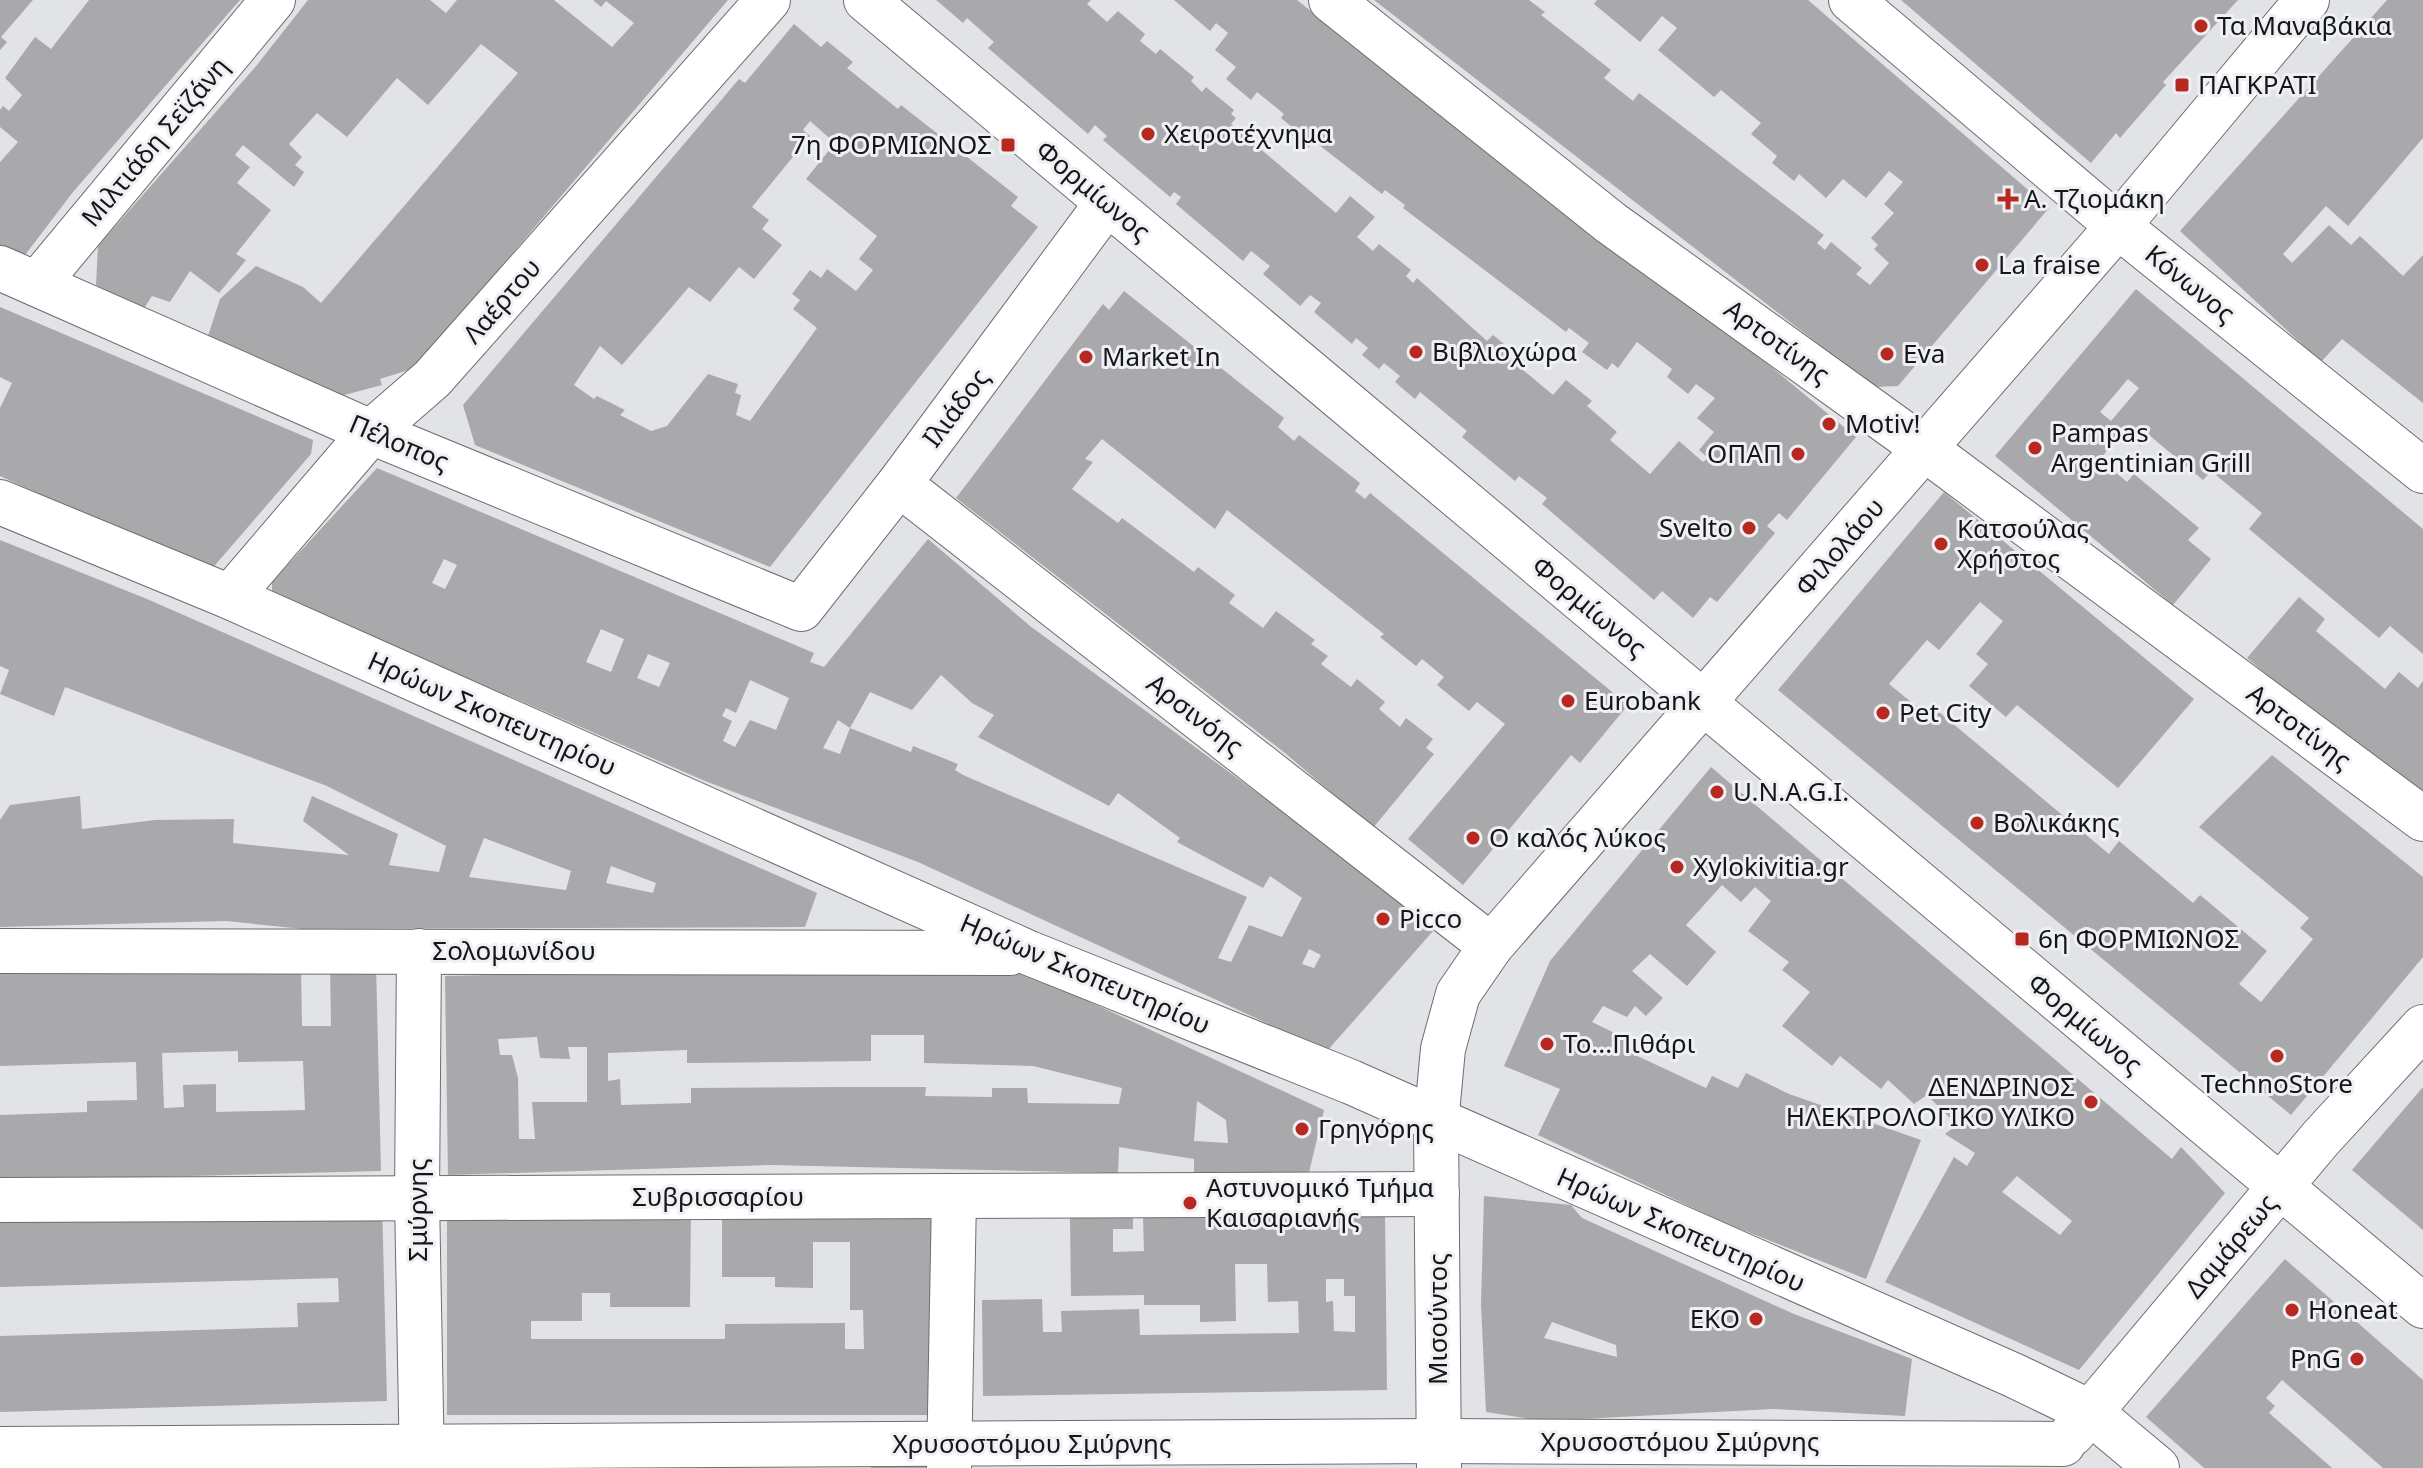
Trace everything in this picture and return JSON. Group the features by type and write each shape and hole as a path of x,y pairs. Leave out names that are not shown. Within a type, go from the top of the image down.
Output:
{"street":[{"name":"Μιλτιάδη Σεϊζάνη","path":"19,276 273,0"},
{"name":"Λαέρτου","path":"230,597 371,432 432,379 768,0"},
{"name":"Φορμίωνος","path":"866,0 2423,1306"},
{"name":"Αρτοτίνης","path":"1331,0 1611,223 1925,449 2423,819"},
{"name":"Κόνωνος","path":"1851,0 2118,226 2423,471"},
{"name":"Φιλολάου","path":"1436,1123 1443,1049 1458,994 1491,946 2118,226 2307,0"},
{"name":"Ιλιάδος","path":"801,609 899,484 1107,203"},
{"name":"Πέλοπος","path":"19,276 371,432 801,609"},
{"name":"Αρσινόης","path":"899,484 1491,946"},
{"name":"Ηρώων Σκοπευτηρίου","path":"0,502 230,597 1029,953 1351,1082 2066,1441 2157,1468"},
{"name":"Σολομωνίδου","path":"0,951 1029,953"},
{"name":"Σμύρνης","path":"419,951 417,1198 422,1458"},
{"name":"Δαμάρεως","path":"2066,1441 2280,1188 2423,1027"},
{"name":"Μισούντος","path":"1436,1123 1439,1454"},
{"name":"Συβρισσαρίου","path":"0,1200 1437,1194"},
{"path":"949,1456 954,1196"},
{"name":"Χρυσοστόμου Σμύρνης","path":"0,1449 422,1458 949,1456 1439,1454 2066,1441"}],"building":[{"path":"0,0 33,0 1,37 7,42 0,50"},
{"path":"89,0 240,0 73,192 22,259 0,249 0,162 18,142 0,127 0,110 3,106 9,111 22,95 5,78 35,37 51,49"},
{"path":"308,0 430,0 446,13 457,0 554,0 612,47 634,23 606,1 601,7 593,0 728,0 415,368 380,379 382,385 333,398 207,339 220,299 256,266 303,287 321,303 518,73 481,44 428,105 397,78 347,137 317,113 289,144 302,157 295,165 304,172 294,187 243,145 235,155 250,167 237,183 271,210 236,254 246,260 219,293 190,271 170,302 152,296 143,310 96,285 98,246 257,65"},
{"path":"936,0 1091,0 1087,4 1107,22 1118,11 1145,34 1140,41 1156,54 1160,49 1194,77 1191,81 1202,92 1206,87 1234,110 1231,114 1236,118 1231,124 1336,213 1350,196 1375,217 1357,237 1373,251 1379,244 1411,270 1406,276 1413,283 1417,278 1487,341 1493,335 1510,349 1505,355 1553,395 1566,380 1592,401 1587,406 1617,432 1610,440 1650,474 1679,441 1703,462 1708,458 1699,450 1714,432 1697,418 1715,398 1696,384 1688,394 1667,377 1672,369 1637,342 1618,368 1612,363 1607,370 1582,352 1589,343 1569,328 1566,332 1403,208 1405,205 1385,190 1382,194 1314,141 1308,148 1288,132 1292,127 1281,118 1284,114 1257,92 1251,100 1226,79 1236,67 1215,50 1228,33 1216,23 1210,31 1174,0 1297,0 1509,168 1752,351 1856,437 1787,520 1779,513 1767,526 1775,533 1717,602 1710,597 1693,618 1662,591 1654,600 1542,504 1547,498 1519,476 1515,481 1462,437 1467,431 1420,392 1415,399 1395,382 1400,376 1384,363 1379,369 1362,355 1368,348 1356,338 1352,344 1314,312 1321,303 1310,295 1300,306 1263,274 1270,266 1251,251 1243,261 1176,204 1181,197 1174,192 1170,197 1103,140 1107,136 1095,125 1088,134 988,48 994,42 967,18 963,23"},
{"path":"1374,0 1529,0 1545,12 1541,15 1611,70 1604,78 1633,101 1639,93 1824,235 1817,243 1825,250 1831,242 1862,268 1856,274 1870,285 1889,263 1874,249 1878,245 1871,238 1894,213 1884,204 1903,182 1889,171 1866,198 1843,179 1826,198 1799,174 1794,181 1772,163 1777,156 1751,134 1761,123 1721,90 1714,97 1658,50 1677,28 1662,16 1640,42 1594,4 1597,0 1808,0 2049,208 1898,386 1874,387"},
{"path":"1901,0 2238,0 2163,82 2166,85 2120,138 2116,133 2091,163"},
{"path":"2387,0 2423,0 2423,138 2348,226 2326,206 2283,254 2292,263 2329,225 2351,245 2360,236 2403,276 2423,255 2423,403 2342,339 2321,362 2180,231"},
{"path":"794,24 821,47 827,41 853,62 847,68 898,109 901,105 1018,197 1011,206 1038,227 770,567 475,445 463,405 739,79 745,83","holes":["810,121 835,143 806,179 877,236 859,259 873,270 856,291 827,269 821,278 810,270 792,294 800,300 793,309 817,328 750,421 736,415 741,395 735,393 738,384 708,374 667,426 651,431 620,415 625,410 597,396 594,399 574,385 600,346 622,365 689,287 710,302 739,267 754,279 782,245 762,229 769,220 752,207 810,136 803,130"]},
{"path":"2136,289 2423,529 2423,654 2390,626 2379,638 2249,529 2262,513 2211,471 2203,480 2149,435 2140,446 2123,432 2100,459 2127,482 2134,474 2199,528 2188,540 2211,559 2173,605 1995,456","holes":["2128,379 2139,388 2111,421 2100,412"]},
{"path":"1124,291 1284,418 1278,427 1294,441 1299,435 1360,483 1355,491 1365,499 1370,493 1628,705 1580,763 1571,755 1463,885 1408,839 1505,724 1477,702 1469,711 1437,685 1444,677 1422,659 1416,666 1380,637 1384,634 1227,510 1215,529 1102,439 1085,459 1093,462 1072,489 1118,523 1122,518 1194,572 1198,567 1235,595 1229,603 1263,628 1276,611 1315,640 1311,644 1328,656 1321,664 1351,687 1357,679 1385,702 1379,709 1400,727 1406,718 1433,739 1426,748 1434,754 1373,828 1285,753 956,498 1103,304 1109,310"},
{"path":"0,307 313,440 311,454 210,571 0,476 0,408 12,383 0,377"},
{"path":"377,468 814,653 810,662 824,667 928,539 1030,626 1304,827 1434,930 1327,1051 918,862 705,781 272,593 272,582","holes":["444,559 457,565 445,589 432,583","601,629 624,639 611,672 586,662","648,654 670,663 659,687 637,678","941,675 972,703 994,715 978,737 1109,806 1118,793 1180,838 1177,842 1263,888 1270,876 1302,898 1282,937 1249,925 1231,962 1218,958 1247,897 963,775 955,770 958,764 913,746 911,752 850,728 870,692 912,710","750,680 789,698 776,730 750,720 735,747 723,741 732,721 722,716 726,708 736,713","838,720 850,728 840,754 823,748","1309,949 1321,955 1314,968 1302,964"]},
{"path":"1944,492 2194,699 2118,788 2017,705 2006,717 1969,686 1988,664 1976,654 2003,621 1980,602 1939,650 1927,640 1889,684 1932,719 1939,712 2109,854 2119,841 2193,903 2200,895 2267,951 2239,984 2261,1002 2313,939 2300,928 2309,918 2199,827 2272,755 2423,877 2423,957 2291,1115 1778,690"},
{"path":"0,540 147,599 817,893 805,927 303,929 226,921 0,927 0,820 10,805 80,796 82,829 155,820 234,819 233,843 349,855 303,821 312,796 398,834 389,865 439,872 446,846 327,786 65,687 54,716 0,694 9,670 0,666","holes":["484,838 571,871 566,890 469,877","611,866 656,883 653,893 606,883"]},
{"path":"2299,597 2325,619 2316,631 2385,689 2399,672 2418,688 2423,681 2423,805 2247,658"},
{"path":"1711,767 2172,1159 2181,1147 2225,1193 2079,1370 1885,1282 1954,1157 1967,1166 1975,1153 1945,1134 1957,1125 1927,1095 1914,1104 1888,1080 1881,1089 1840,1056 1832,1066 1782,1026 1810,992 1782,970 1789,962 1748,931 1771,901 1755,887 1741,902 1722,885 1686,925 1716,952 1687,986 1650,954 1632,971 1663,998 1646,1016 1635,1006 1627,1017 1603,1006 1592,1022 1637,1044 1633,1054 1706,1088 1712,1076 1738,1088 1746,1073 1789,1094 1921,1140 1866,1279 1725,1223 1538,1135 1560,1089 1504,1066 1550,961","holes":["2017,1176 2072,1221 2060,1235 2002,1192"]},
{"path":"376,964 381,1171 0,1181 0,1115 87,1112 87,1101 137,1100 136,1062 0,1066 0,974 301,966 302,1026 331,1026 330,965","holes":["238,1051 238,1062 303,1061 305,1110 216,1112 216,1084 183,1085 184,1107 164,1108 162,1053"]},
{"path":"767,969 1025,972 1324,1110 1306,1185 1194,1178 1194,1159 1119,1147 1118,1173 771,1165 448,1175 445,976","holes":["871,1035 924,1035 924,1063 1033,1066 1122,1088 1119,1104 1028,1103 1027,1088 992,1088 992,1097 925,1096 926,1087 844,1087 691,1088 691,1103 621,1105 620,1079 608,1081 608,1053 687,1050 687,1063 871,1061","537,1037 540,1058 570,1059 568,1047 587,1047 587,1102 532,1102 535,1139 519,1139 518,1078 512,1055 500,1055 498,1039","1197,1101 1226,1120 1228,1143 1194,1141"]},
{"path":"2423,1087 2423,1230 2352,1170"},
{"path":"1484,1196 1571,1205 1582,1218 1794,1314 1912,1359 1905,1416 1773,1409 1543,1421 1486,1412 1481,1304","holes":["1552,1322 1616,1345 1617,1357 1544,1338"]},
{"path":"382,1201 387,1401 0,1412 0,1336 298,1327 297,1303 339,1302 338,1278 0,1287 0,1211"},
{"path":"933,1201 933,1415 447,1415 447,1205 691,1205 690,1307 610,1307 610,1293 582,1293 582,1321 531,1321 531,1339 725,1339 725,1324 845,1323 845,1349 864,1349 863,1310 850,1310 850,1242 813,1242 813,1288 775,1287 775,1277 722,1277 722,1202"},
{"path":"1385,1212 1387,1390 983,1396 982,1300 1042,1299 1043,1332 1062,1332 1061,1311 1139,1309 1140,1335 1299,1333 1298,1301 1268,1302 1267,1264 1235,1264 1236,1321 1200,1322 1200,1305 1144,1305 1144,1295 1071,1296 1070,1216 1133,1215 1133,1229 1113,1229 1113,1252 1144,1251 1143,1216","holes":["1326,1279 1344,1279 1344,1296 1355,1296 1355,1332 1334,1331 1333,1301 1326,1302"]},
{"path":"2285,1259 2423,1380 2423,1468 2383,1468 2282,1380 2266,1398 2275,1406 2269,1413 2332,1468 2204,1468 2146,1417"},
{"path":"927,1464 927,1468 871,1468 871,1465"}],"place":[{"name":"Τα Μαναβάκια","path":"2201,26"},
{"name":"ΠΑΓΚΡΑΤΙ","path":"2182,85"},
{"name":"Χειροτέχνημα","path":"1148,134"},
{"name":"7η ΦΟΡΜΙΩΝΟΣ","path":"1008,145"},
{"name":"Α. Τζιομάκη","path":"2008,199"},
{"name":"La fraise","path":"1982,265"},
{"name":"Βιβλιοχώρα","path":"1416,352"},
{"name":"Eva","path":"1887,354"},
{"name":"Market In","path":"1086,357"},
{"name":"Motiv!","path":"1829,424"},
{"name":"Pampas Argentinian Grill","path":"2035,448"},
{"name":"ΟΠΑΠ","path":"1798,454"},
{"name":"Svelto","path":"1749,528"},
{"name":"Κατσούλας Χρήστος","path":"1941,544"},
{"name":"Eurobank","path":"1568,701"},
{"name":"Pet City","path":"1883,713"},
{"name":"U.N.A.G.I.","path":"1717,792"},
{"name":"Βολικάκης","path":"1977,823"},
{"name":"Ο καλός λύκος","path":"1473,838"},
{"name":"Xylokivitia.gr","path":"1677,867"},
{"name":"Picco","path":"1383,919"},
{"name":"6η ΦΟΡΜΙΩΝΟΣ","path":"2022,939"},
{"name":"Το...Πιθάρι","path":"1547,1044"},
{"name":"TechnoStore","path":"2277,1056"},
{"name":"ΔΕΝΔΡΙΝΟΣ ΗΛΕΚΤΡΟΛΟΓΙΚΟ ΥΛΙΚΟ","path":"2091,1102"},
{"name":"Γρηγόρης","path":"1302,1129"},
{"name":"Αστυνομικό Τμήμα Καισαριανής","path":"1190,1203"},
{"name":"Honeat","path":"2292,1310"},
{"name":"EKO","path":"1756,1319"},
{"name":"PnG","path":"2357,1359"}]}
